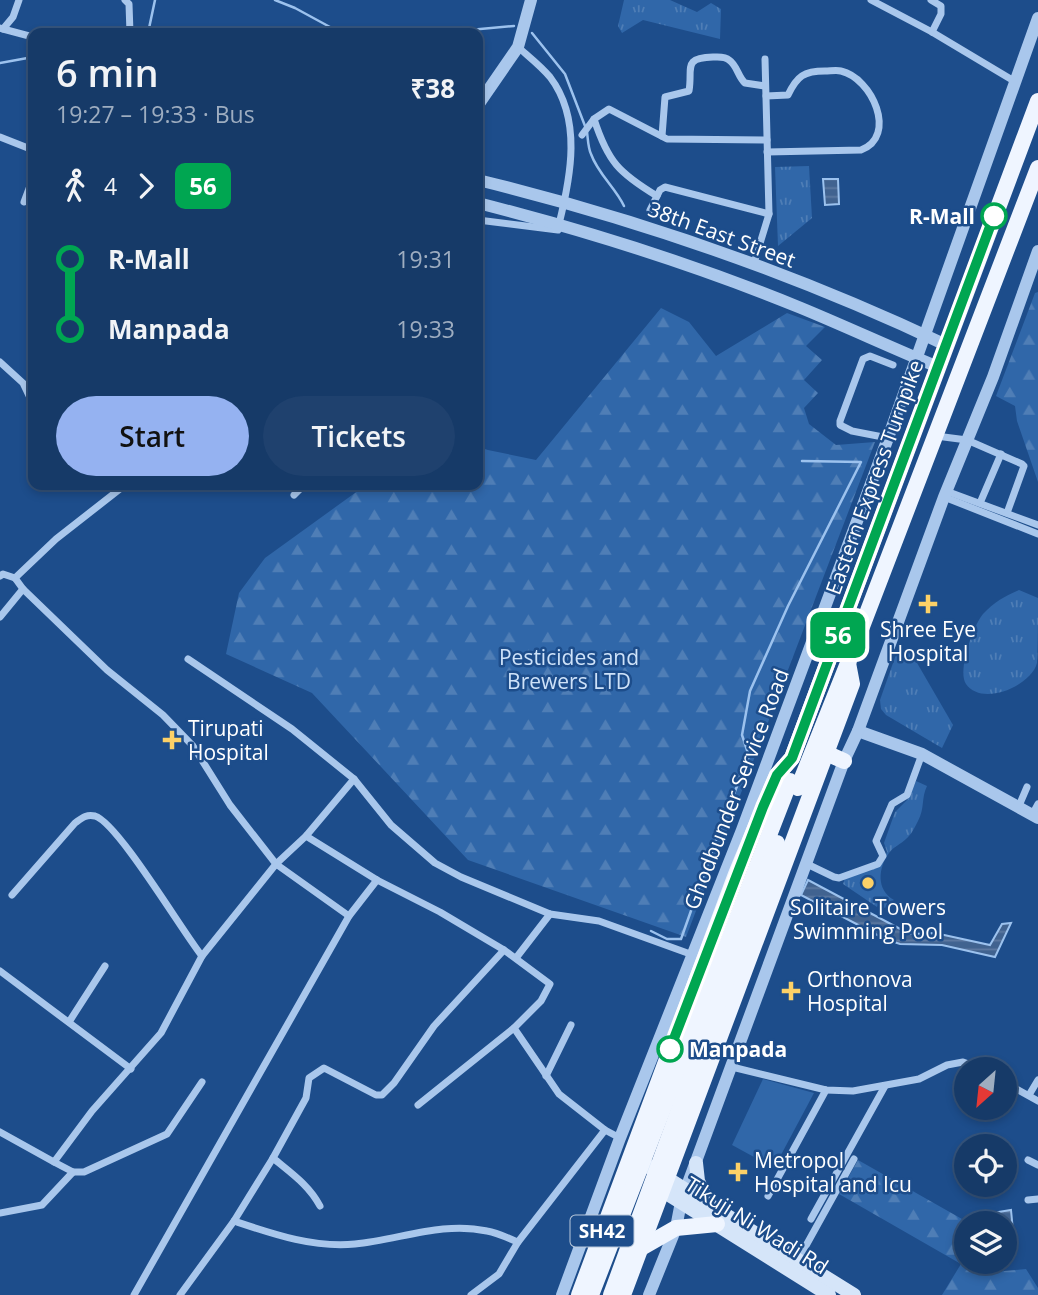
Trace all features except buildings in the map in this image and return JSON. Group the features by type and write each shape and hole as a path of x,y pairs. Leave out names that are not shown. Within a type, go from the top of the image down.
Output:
{"main road":[{"name":"Eastern Express Turnpike","path":"579,1295 747,832 777,775 792,758 1038,101"},
{"name":"Eastern Express Turnpike","path":"623,1295 852,684 848,663 1038,168"},
{"path":"591,1295 794,785 848,663"},
{"path":"826,753 844,761"},
{"path":"611,1295 794,785 792,758"},
{"path":"670,1049 708,1064"},
{"name":"Tikuji Ni Wadi Rd","path":"627,1161 683,1196 717,1224 829,1295"},
{"path":"696,1163 698,1181 710,1205"},
{"name":"Tikuji Ni Wadi Rd","path":"683,1196 710,1205 854,1295"},
{"path":"641,1248 676,1228 717,1224"}],"street":[{"path":"1,29 13,17 19,0"},
{"path":"125,0 129,4 130,28"},
{"path":"483,98 518,47 531,0"},
{"path":"872,0 1014,81"},
{"path":"931,0 941,6 942,14 932,32"},
{"name":"Ghodbunder Service Road","path":"562,1295 620,1138 747,832 1038,18"},
{"path":"1,29 28,36"},
{"path":"483,220 559,227 565,201 572,147 562,99 549,76 518,47"},
{"path":"662,136 665,97 689,91 693,60 723,57 730,60 745,83 765,86"},
{"path":"754,263 769,214 765,59"},
{"path":"766,96 788,94 797,78 805,72 842,71 865,88 873,97 879,111 873,143 861,150 767,152"},
{"path":"582,135 594,119 609,108 667,139 767,140"},
{"path":"594,119 607,154 615,164 630,180 657,196"},
{"path":"0,136 28,148"},
{"name":"38th East Street","path":"483,181 565,201 754,263 946,345"},
{"path":"650,210 660,190 665,187 769,214"},
{"path":"23,202 28,190"},
{"name":"38th East Street","path":"483,204 681,263 801,308 938,367"},
{"path":"649,1295 676,1228 683,1196 737,1067 844,761 858,731 945,494 993,377 1038,251"},
{"path":"801,308 808,287"},
{"path":"888,438 852,431 840,425 840,421 863,359 870,356 893,365"},
{"path":"0,362 23,383 28,394"},
{"path":"936,436 967,440 1023,464 1007,513"},
{"path":"981,503 1000,454"},
{"path":"15,578 56,539 119,490"},
{"path":"294,495 299,490"},
{"path":"945,494 981,503 1038,525"},
{"path":"945,494 1038,534"},
{"path":"0,576 4,573 15,578 23,589 107,670 163,715 192,746 230,805 275,864 349,916"},
{"path":"0,617 23,589"},
{"path":"188,659 292,729 354,779 391,825 435,863 461,877 550,914 599,921 694,955"},
{"path":"858,731 922,754 1018,809 1036,812"},
{"path":"807,864 839,878 878,864 883,856 876,841 892,804 907,795 922,754"},
{"path":"54,1162 92,1111 161,1033 202,956 275,864 306,835 354,779"},
{"path":"1018,809 1027,788"},
{"path":"12,895 75,823 84,816 93,815 110,826 202,956"},
{"path":"306,835 377,880 440,912 505,950 550,984 541,1001 514,1028 418,1105"},
{"path":"134,1295 349,916 377,880"},
{"path":"516,958 550,914"},
{"path":"180,1295 234,1221 273,1158 306,1098 309,1078 324,1068 376,1095 382,1095 394,1083 433,1026 505,950"},
{"path":"69,1022 105,966"},
{"path":"0,971 131,1069"},
{"path":"546,1076 571,1025"},
{"path":"514,1028 559,1094 605,1130 620,1138"},
{"path":"737,1067 826,1090 853,1091 919,1079 954,1064"},
{"path":"1029,1095 1038,1080"},
{"path":"0,1132 73,1172 84,1172 167,1134 202,1082"},
{"path":"811,1219 885,1086"},
{"path":"1017,1089 1038,1101"},
{"path":"768,1196 826,1090"},
{"path":"471,1295 499,1274 518,1242 605,1130"},
{"path":"273,1158 301,1180 320,1206"},
{"path":"798,1260 854,1159"},
{"path":"1028,1160 1038,1165"},
{"path":"0,1213 42,1205 73,1172"},
{"path":"1028,1200 1038,1199"},
{"path":"234,1221 314,1243 353,1244 416,1232 462,1228 489,1231 518,1242"}],"green space":[{"path":"624,0 670,0 697,12 711,3 721,9 720,39 643,20 622,33 618,26"},
{"path":"809,166 812,218 778,246 775,167"},
{"path":"1038,292 1038,482 1017,421 1015,406 996,396 1035,293"},
{"name":"Pesticides and Brewers LTD","path":"661,308 689,322 716,356 787,313 825,327 806,346 822,360 804,380 818,393 804,408 809,424 836,445 875,442 686,937 468,860 312,693 226,654 239,593 265,558 359,490 483,490 483,449 536,460"},
{"path":"1019,590 1038,598 1037,663 1026,679 1005,691 983,694 973,691 966,684 963,669 975,628 991,606"},
{"path":"899,646 913,656 953,725 942,748 886,715 881,709 880,700"},
{"path":"916,781 927,786 920,816 910,835 885,859 881,872 884,891 894,900 885,908 879,904 877,907 843,884 845,878 882,863 887,852 884,843 895,812 908,799"},
{"path":"763,1079 814,1093 774,1168 732,1145"},
{"path":"858,1160 954,1214 954,1260 839,1194"},
{"path":"1026,1269 1038,1288 1038,1295 942,1295 955,1274 1017,1274 1017,1270"}],"shaded area":[{"path":"823,179 838,179 839,204 825,205"},
{"path":"808,880 912,934 935,933 990,945 1002,924 1011,923 995,957 942,945 900,944 885,939 801,895"}],"waterway":[{"path":"149,28 155,0"},
{"path":"275,0 332,28"},
{"path":"483,29 514,26"},
{"path":"532,33 565,74 585,126"},
{"path":"0,63 28,58"},
{"path":"587,132 594,161 624,206"},
{"path":"651,931 667,939 681,939 749,756 742,735 750,691 788,606 861,462 802,461"}],"bus line":[{"name":"56","path":"670,1049 763,807 777,775 792,758 994,216"}],"place":[{"name":"R-Mall","path":"994,216"},
{"name":"Shree Eye Hospital","path":"928,604"},
{"name":"Tirupati Hospital","path":"172,740"},
{"name":"Solitaire Towers Swimming Pool","path":"868,883"},
{"name":"Orthonova Hospital","path":"791,991"},
{"name":"Manpada","path":"670,1049"},
{"name":"Metropol Hospital and Icu","path":"738,1172"}]}
